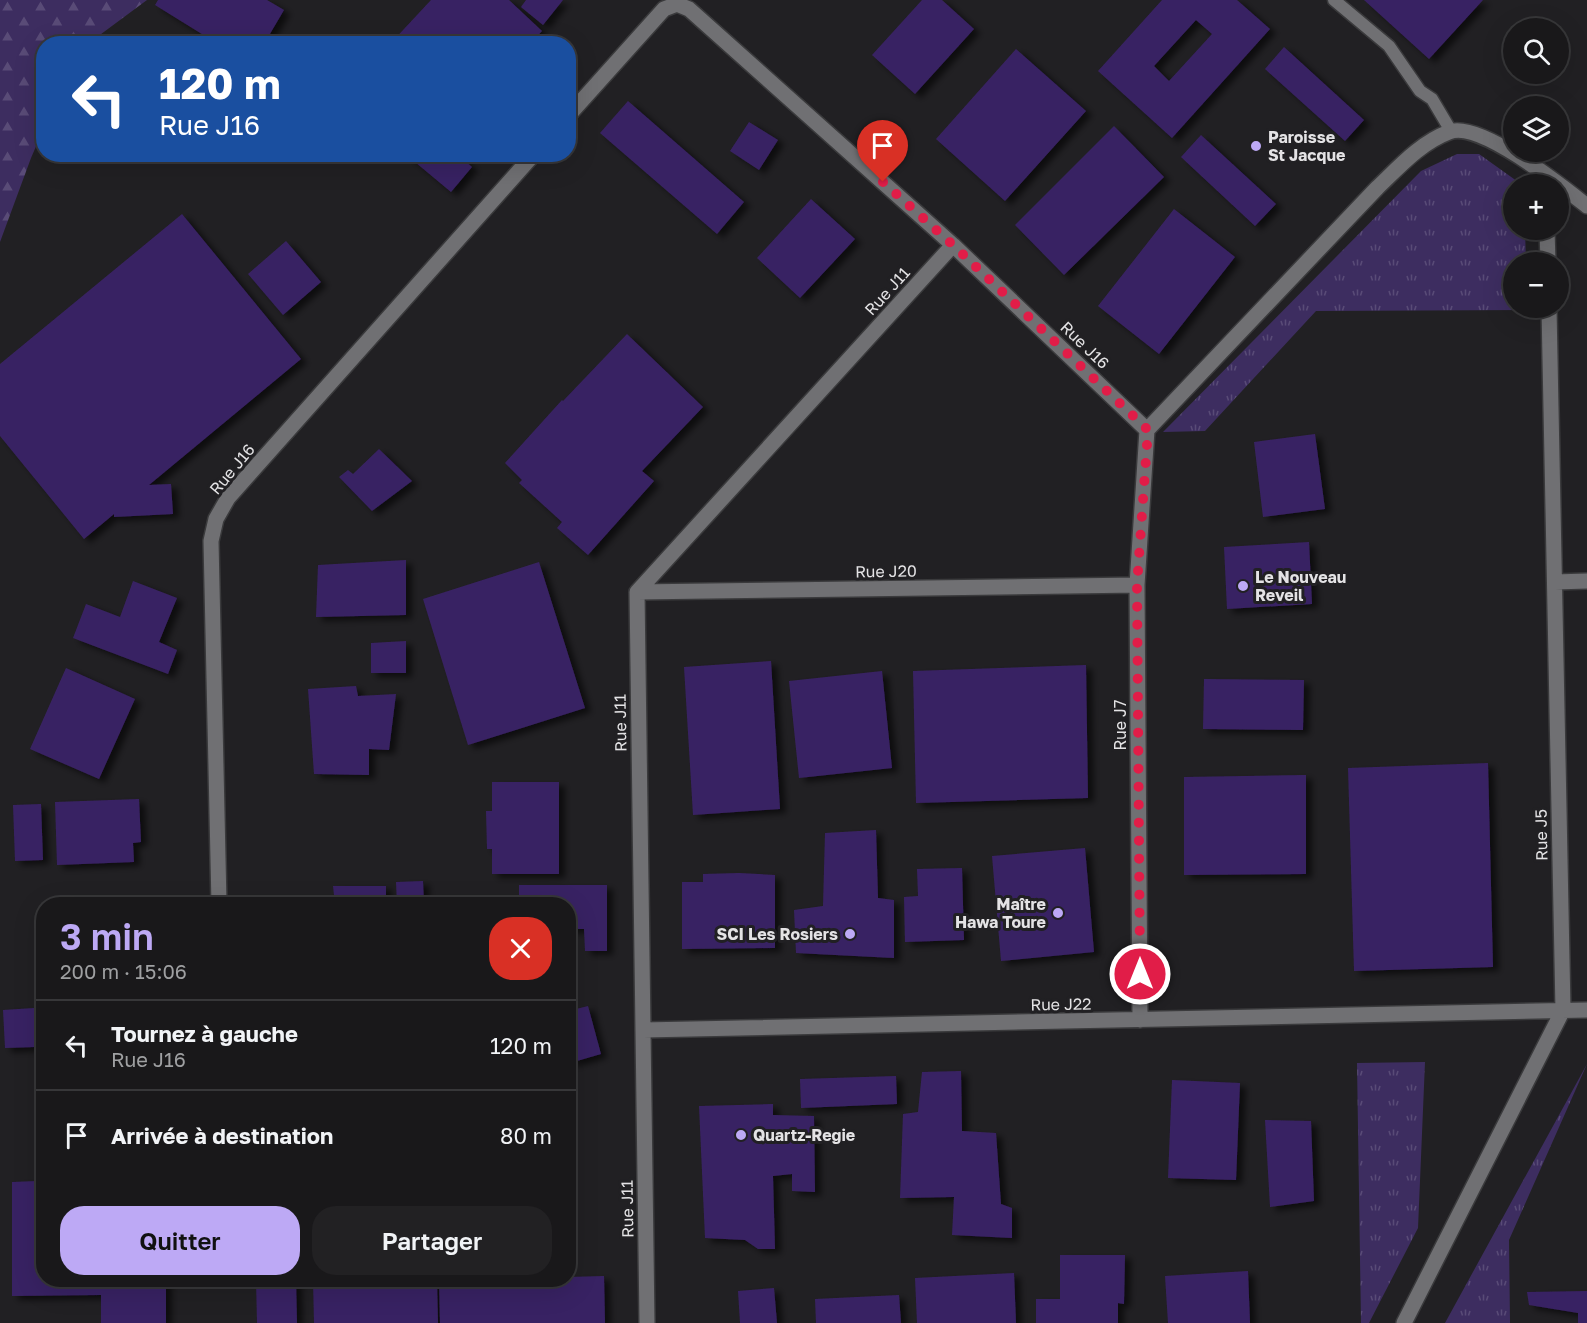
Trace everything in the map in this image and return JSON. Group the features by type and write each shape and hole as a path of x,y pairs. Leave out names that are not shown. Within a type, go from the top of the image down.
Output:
{"street":[{"name":"Rue J16","path":"576,107 664,9 677,4 689,9 953,245 1148,430"},
{"path":"1148,430 1377,188 1416,150 1451,130 1482,135 1539,174"},
{"name":"Rue J16","path":"219,897 211,541 216,519 228,498 527,162"},
{"path":"1569,194 1587,206"},
{"name":"Rue J11","path":"647,1323 637,592 953,245"},
{"name":"Rue J5","path":"1404,1323 1563,1010 1549,318"},
{"name":"Rue J7","path":"1140,1020 1137,585 1148,430"},
{"path":"1555,582 1587,581"},
{"name":"Rue J20","path":"637,592 1137,585"},
{"name":"Rue J22","path":"643,1030 1587,1010"}],"lane":[{"path":"1334,0 1389,46 1420,91 1432,99 1451,130"}],"green space":[{"path":"0,0 147,0 98,36 36,36 36,146 0,242"},
{"path":"1457,154 1479,154 1507,174 1503,174 1503,240 1525,240 1526,252 1503,252 1503,310 1316,311 1205,431 1163,432 1421,171"},
{"path":"1425,1062 1418,1228 1369,1323 1361,1323 1357,1063"},
{"path":"1587,1064 1509,1240 1510,1323 1445,1323"}],"building":[{"path":"158,0 267,0 284,10 269,36 205,36 155,5"},
{"path":"431,0 509,0 542,31 537,36 397,36"},
{"path":"526,0 563,0 543,25 521,7"},
{"path":"922,0 942,0 974,29 915,94 872,55"},
{"path":"1162,0 1237,0 1270,29 1172,138 1098,71","holes":["1196,20 1212,34 1169,81 1154,66"]},
{"path":"1364,0 1483,0 1429,59"},
{"path":"1284,47 1364,120 1345,141 1265,69"},
{"path":"1016,49 1086,111 1005,201 936,139"},
{"path":"628,101 744,202 717,234 600,133"},
{"path":"749,122 778,140 759,170 730,151"},
{"path":"1114,126 1164,177 1064,275 1015,225"},
{"path":"1201,135 1276,204 1255,226 1181,157"},
{"path":"415,162 466,162 472,167 451,192"},
{"path":"811,199 855,239 800,298 757,258"},
{"path":"1174,209 1235,257 1159,354 1098,306"},
{"path":"182,214 301,359 149,485 171,484 173,514 114,517 114,514 84,539 0,436 0,364"},
{"path":"286,241 321,282 283,315 248,274"},
{"path":"627,334 703,407 642,471 654,481 588,555 557,528 562,522 519,483 522,480 505,463 562,400"},
{"path":"1315,434 1325,509 1263,517 1254,442"},
{"path":"379,449 412,481 372,511 339,477 348,470 353,474"},
{"path":"1309,542 1312,604 1227,609 1224,547"},
{"path":"406,560 406,615 316,617 318,565"},
{"path":"539,562 585,708 468,745 423,599"},
{"path":"133,581 177,598 159,642 177,650 168,674 73,638 86,604 120,617"},
{"path":"406,641 406,673 371,673 371,643"},
{"path":"771,661 780,809 693,815 684,667"},
{"path":"1086,665 1088,798 916,803 913,671"},
{"path":"66,668 135,699 99,779 30,749"},
{"path":"882,671 892,768 799,778 789,681"},
{"path":"1204,679 1304,680 1303,730 1203,729"},
{"path":"356,686 358,696 396,694 389,750 369,749 369,775 314,774 308,689"},
{"path":"1488,763 1493,967 1354,971 1348,768"},
{"path":"1306,775 1306,874 1184,875 1184,777"},
{"path":"492,782 559,782 559,874 492,874 492,849 487,849 486,811 492,811"},
{"path":"139,799 141,842 133,843 134,862 57,865 55,802"},
{"path":"41,804 43,860 15,861 13,805"},
{"path":"876,830 878,898 894,900 894,958 796,953 794,910 823,906 825,833"},
{"path":"1085,848 1094,952 1001,961 992,856"},
{"path":"962,868 964,940 905,942 904,897 918,896 917,869"},
{"path":"703,874 775,875 775,948 682,949 682,882 703,882"},
{"path":"423,881 424,897 397,897 396,882"},
{"path":"519,885 607,885 607,951 585,951 584,929 576,929 576,897 519,897"},
{"path":"333,886 386,886 386,897 334,897"},
{"path":"588,1006 601,1054 576,1061 576,1009"},
{"path":"34,1008 35,1047 5,1048 3,1010"},
{"path":"961,1071 962,1131 996,1133 1001,1204 1012,1208 1012,1238 952,1235 954,1197 900,1198 903,1114 918,1112 922,1072"},
{"path":"896,1076 897,1104 801,1108 800,1079"},
{"path":"1172,1080 1240,1083 1236,1180 1168,1178"},
{"path":"773,1104 773,1115 814,1116 815,1192 792,1191 792,1174 773,1176 775,1249 758,1249 745,1240 705,1238 699,1106"},
{"path":"1265,1120 1311,1121 1314,1201 1270,1207"},
{"path":"36,1181 36,1287 166,1287 166,1323 101,1323 101,1295 12,1296 12,1182"},
{"path":"1060,1255 1125,1255 1124,1304 1118,1303 1118,1323 1036,1323 1036,1299 1060,1299"},
{"path":"1248,1271 1250,1323 1168,1323 1165,1276"},
{"path":"1014,1273 1016,1323 917,1323 915,1278"},
{"path":"604,1276 605,1323 440,1323 439,1287 576,1287 576,1277"},
{"path":"256,1287 296,1287 297,1323 257,1323"},
{"path":"313,1287 437,1287 438,1323 314,1323"},
{"path":"774,1288 777,1323 740,1323 738,1291"},
{"path":"1587,1291 1587,1323 1578,1323 1578,1313 1529,1305 1527,1292"},
{"path":"899,1295 901,1323 816,1323 815,1299"}],"place":[{"name":"Paroisse St Jacque","path":"1256,146"},
{"name":"Le Nouveau Reveil","path":"1243,586"},
{"name":"Maître Hawa Toure","path":"1058,913"},
{"name":"SCI Les Rosiers","path":"850,934"},
{"name":"Quartz-Regie","path":"741,1135"}],"route":[{"path":"883,182 953,245 1148,430 1137,585 1140,974"}]}
